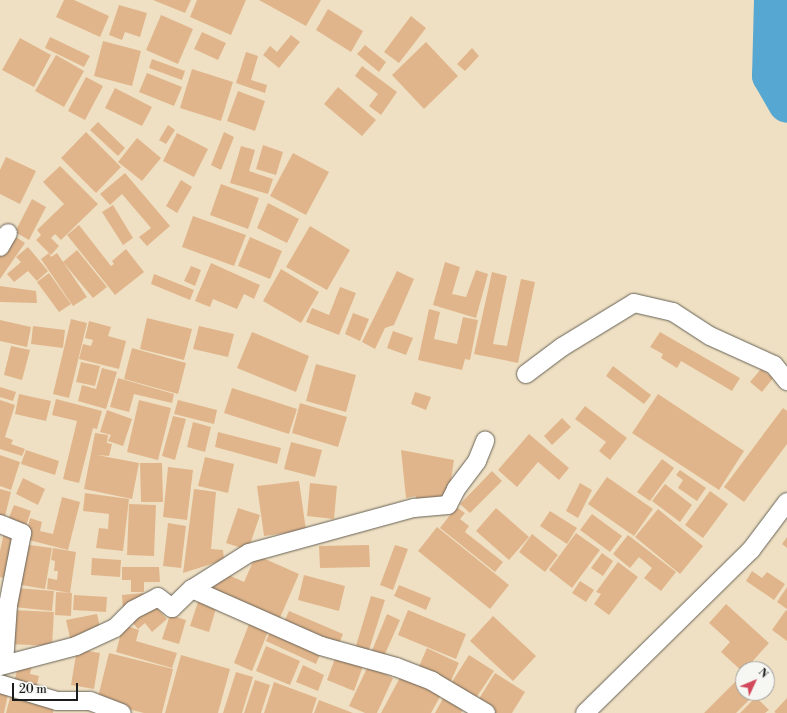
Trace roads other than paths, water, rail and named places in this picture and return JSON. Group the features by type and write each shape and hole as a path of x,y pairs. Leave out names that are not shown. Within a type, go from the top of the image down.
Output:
{"street":[{"path":"526,374 562,347 634,303 673,312 710,336 774,365 787,381"},
{"path":"0,524 22,533 8,605 2,665 76,646 115,628 133,610 158,597 172,608 192,589 249,553 414,508 448,505 456,489 477,461 485,441"},
{"path":"585,713 751,550 787,502"},
{"path":"192,589 321,646 396,666 432,681 486,713"},
{"path":"0,684 57,701 122,713"}],"waterway":[{"path":"773,0 771,75 787,103"}]}
